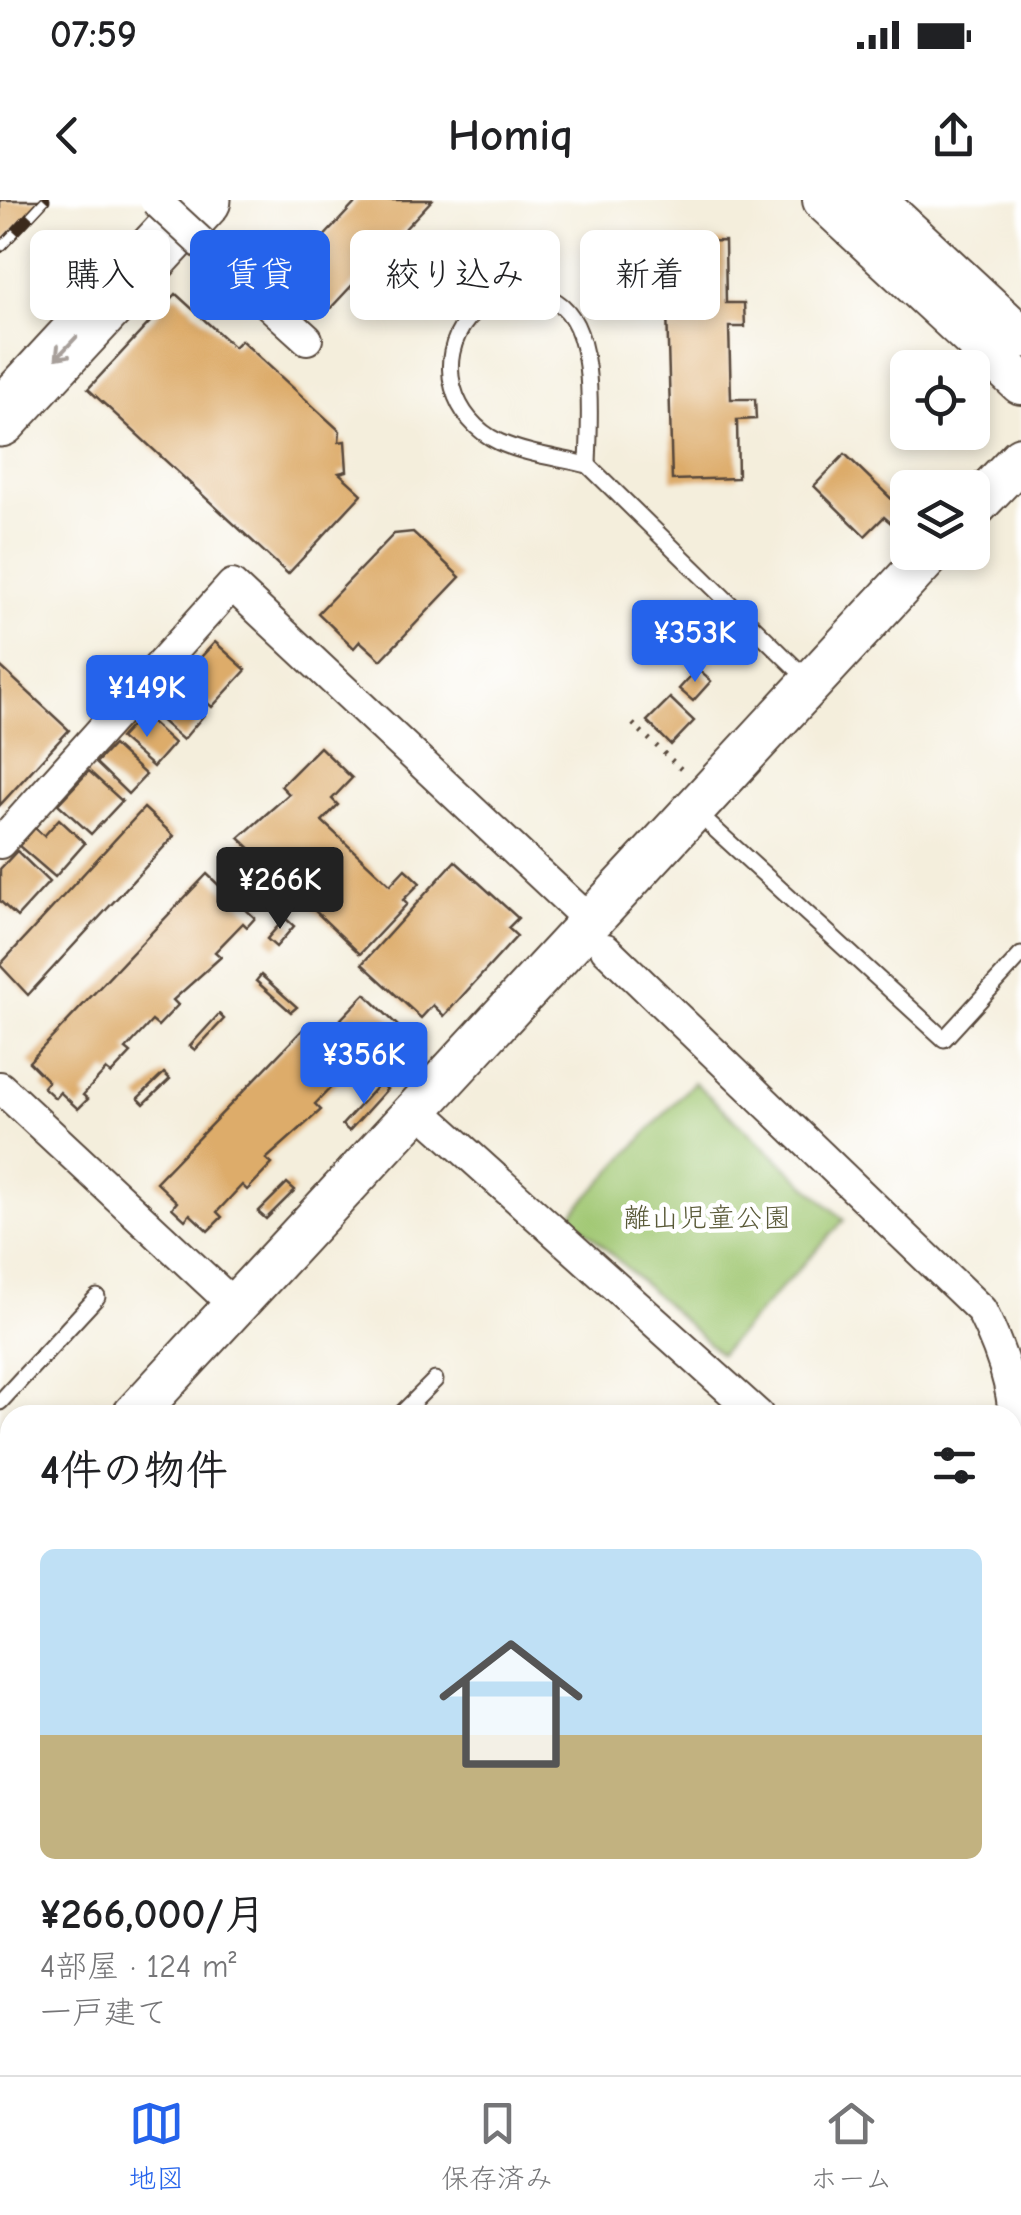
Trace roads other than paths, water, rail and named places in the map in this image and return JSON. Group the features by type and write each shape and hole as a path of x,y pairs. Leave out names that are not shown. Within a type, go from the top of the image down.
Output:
{"highway":[{"path":"0,419 206,225"}],"street":[{"path":"155,200 206,225 307,340"},
{"path":"824,200 1021,383"},
{"path":"874,200 1021,337"},
{"path":"990,491 1021,458"},
{"path":"143,1405 417,1108 598,935 687,790 810,682 915,570"},
{"path":"0,842 232,585 598,935 981,1310 1002,1352 1015,1405"},
{"path":"0,1087 235,1306"},
{"path":"417,1108 747,1405"}],"lane":[{"path":"588,465 587,362 576,327 561,304 513,289 468,319 452,348 449,375 458,403 473,425 500,443 588,465 810,682"},
{"path":"687,790 944,1038 1021,955"},
{"path":"0,1402 97,1298"},
{"path":"410,1405 435,1380"}],"railway":[{"path":"0,248 45,200"}],"park label":[{"name":"離山児童公園","path":"707,1218"}]}
